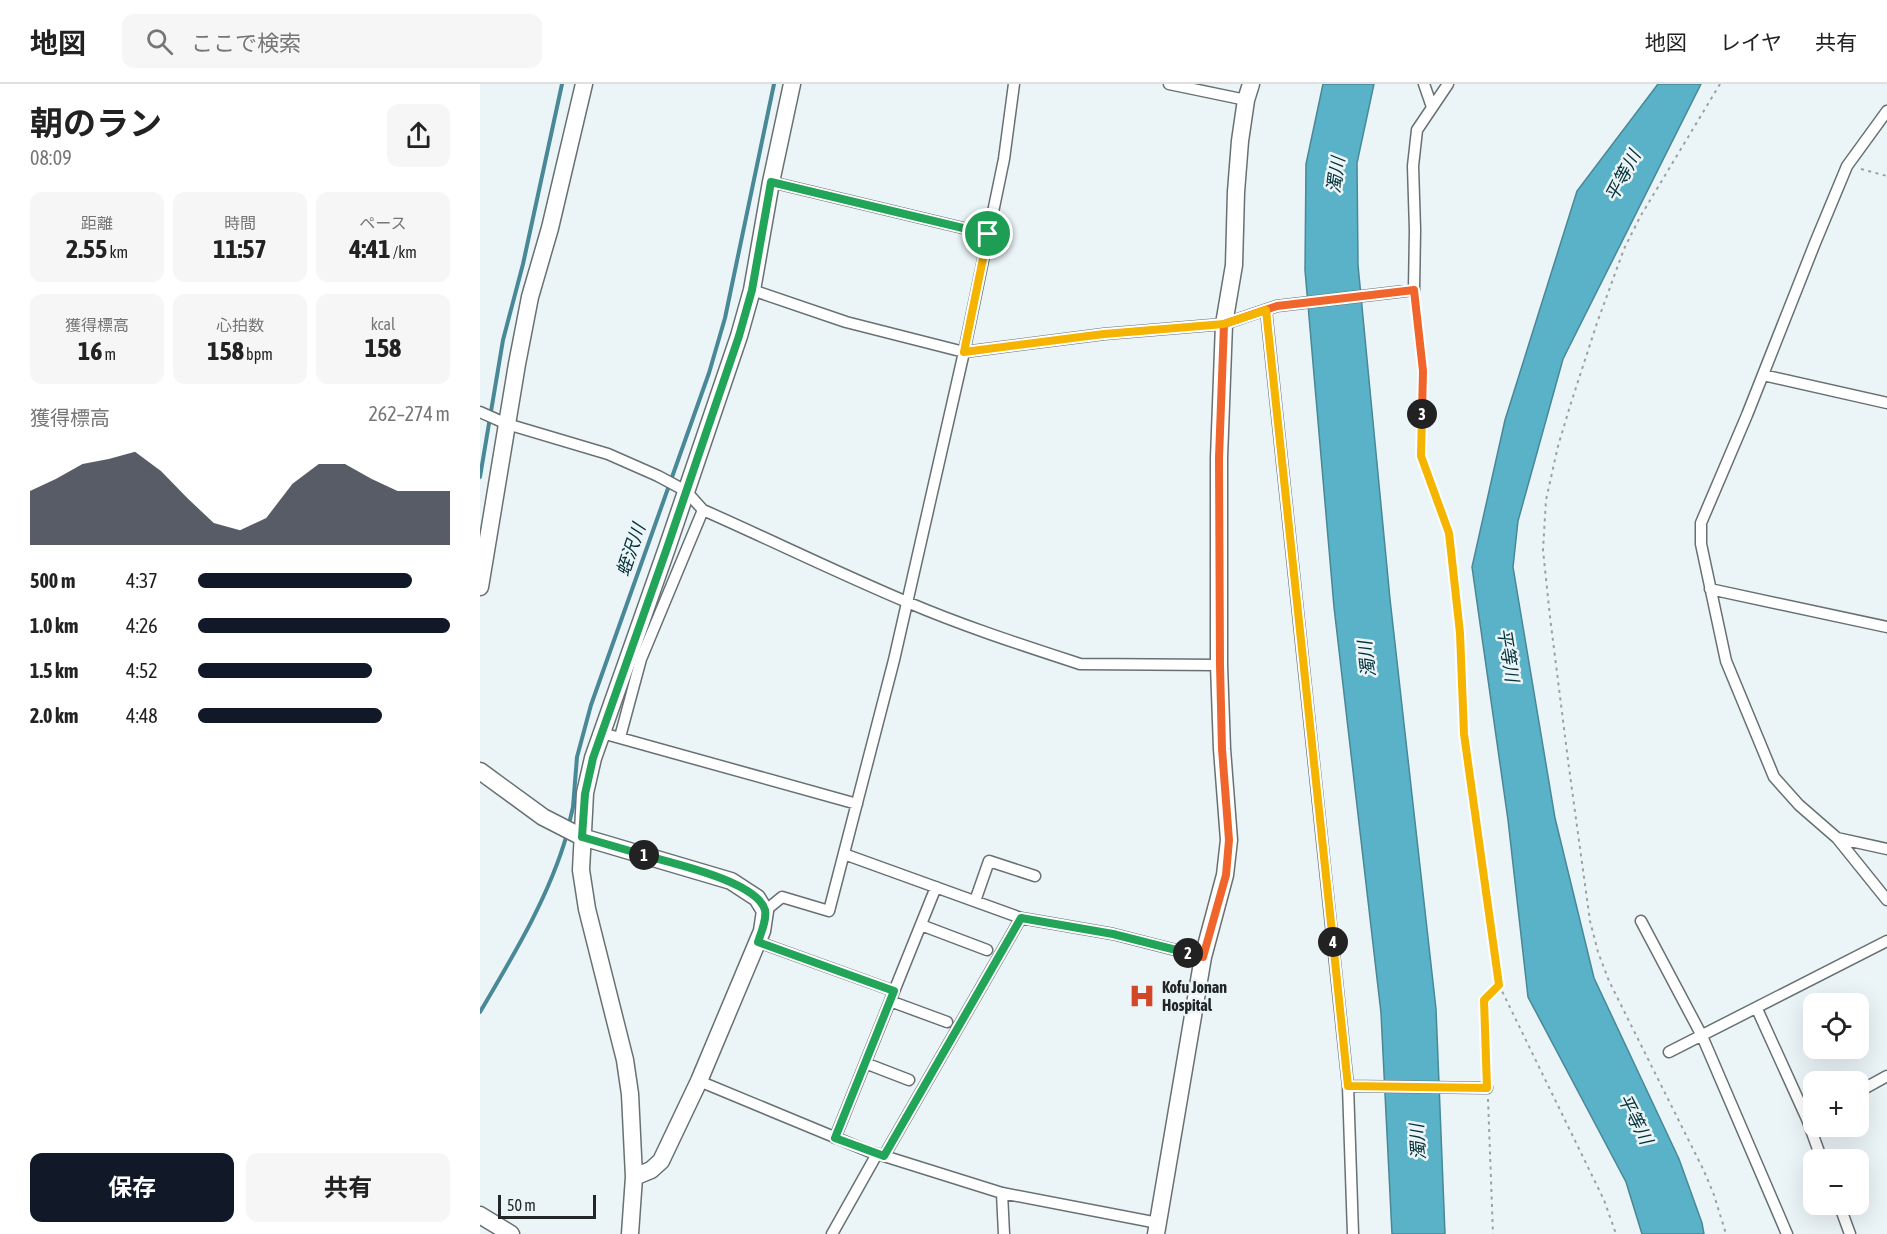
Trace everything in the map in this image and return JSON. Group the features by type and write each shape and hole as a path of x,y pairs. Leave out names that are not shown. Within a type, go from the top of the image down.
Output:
{"street":[{"path":"480,587 505,422 530,297 550,228 584,84"},
{"path":"620,737 629,676 682,489 739,336 752,290 771,182 792,84"},
{"path":"765,911 782,897 829,911 907,602 964,352 1004,159 1014,84"},
{"path":"699,1081 881,1155 1002,1193 1157,1228 1203,957 1226,875 1229,840 1222,749 1219,458 1224,324 1234,265 1240,141 1248,92 1169,84"},
{"path":"1424,84 1432,107"},
{"path":"752,290 846,322 964,352 1104,334 1224,324 1272,308 1414,290 1413,166 1417,130 1448,84"},
{"path":"1887,111 1847,166 1701,523 1701,544 1726,661 1774,777 1799,805 1837,837 1887,900"},
{"path":"771,182 988,234"},
{"path":"1272,308 1354,1086 1353,1234"},
{"path":"1763,375 1887,404"},
{"path":"481,412 505,422 608,454 682,489 703,510 907,602 963,624 1080,664 1220,665"},
{"path":"630,1234 634,1177 626,1060 587,909 572,832 602,733 629,676 641,659 703,510"},
{"path":"1710,589 1887,627"},
{"path":"602,733 857,804"},
{"path":"480,771 543,817 572,832 731,881 758,898 765,911 758,942 699,1081 661,1161 651,1170 634,1177"},
{"path":"1837,837 1887,849"},
{"path":"844,854 1021,918 1113,934 1203,957"},
{"path":"975,901 988,861 1035,876"},
{"path":"835,1138 936,887"},
{"path":"832,1234 1021,918"},
{"path":"1641,921 1702,1036 1787,1234"},
{"path":"921,925 987,950"},
{"path":"1670,1052 1887,941"},
{"path":"758,942 892,996 947,1022"},
{"path":"1758,1009 1803,1102"},
{"path":"865,1063 909,1080"},
{"path":"1869,1086 1887,1077"},
{"path":"1354,1086 1487,1088"},
{"path":"1002,1193 1004,1234"},
{"path":"480,1215 512,1234"},
{"path":"1843,1215 1850,1234"}],"path":[{"path":"1720,84 1640,217 1624,249 1597,323 1558,446 1546,500 1543,550 1569,768 1590,921 1598,952 1609,981 1704,1170 1726,1234"},
{"path":"1847,166 1887,176"},
{"path":"1414,290 1423,371 1421,456 1449,533 1460,633 1464,734 1499,985 1604,1200 1616,1234"},
{"path":"1493,1234 1484,1000 1499,985"}],"water":[{"name":"濁川","path":"1323,84 1374,84 1357,163 1358,265 1390,599 1436,1009 1445,1234 1392,1234 1381,1013 1334,607 1305,270 1306,164"},
{"name":"平等川","path":"1658,84 1701,84 1563,359 1518,521 1513,567 1555,818 1594,978 1679,1159 1704,1234 1642,1234 1626,1182 1528,997 1508,820 1472,567 1505,420 1577,191"}],"waterway":[{"path":"480,477 503,340 523,264 562,84"},
{"name":"蛭沢川","path":"569,824 573,807 577,757 591,705 709,373 725,318 774,84"},
{"name":"蛭沢川","path":"480,1012 540,903 567,834"}],"place":[{"name":"Kofu Jonan Hospital","path":"1142,996"}],"route":[{"path":"988,234 771,182 752,290 739,336 593,758 585,794 582,837 731,881 758,898 765,911 758,942 894,991 835,1138 884,1156 1021,918 1113,934 1203,957 1226,875 1229,840 1222,749 1220,665 1219,458 1224,324 1277,306 1414,290 1423,371 1421,456 1449,533 1460,633 1464,734 1499,985 1484,1000 1487,1088 1348,1086 1266,310 1224,324 1104,334 964,352 988,234"}]}
